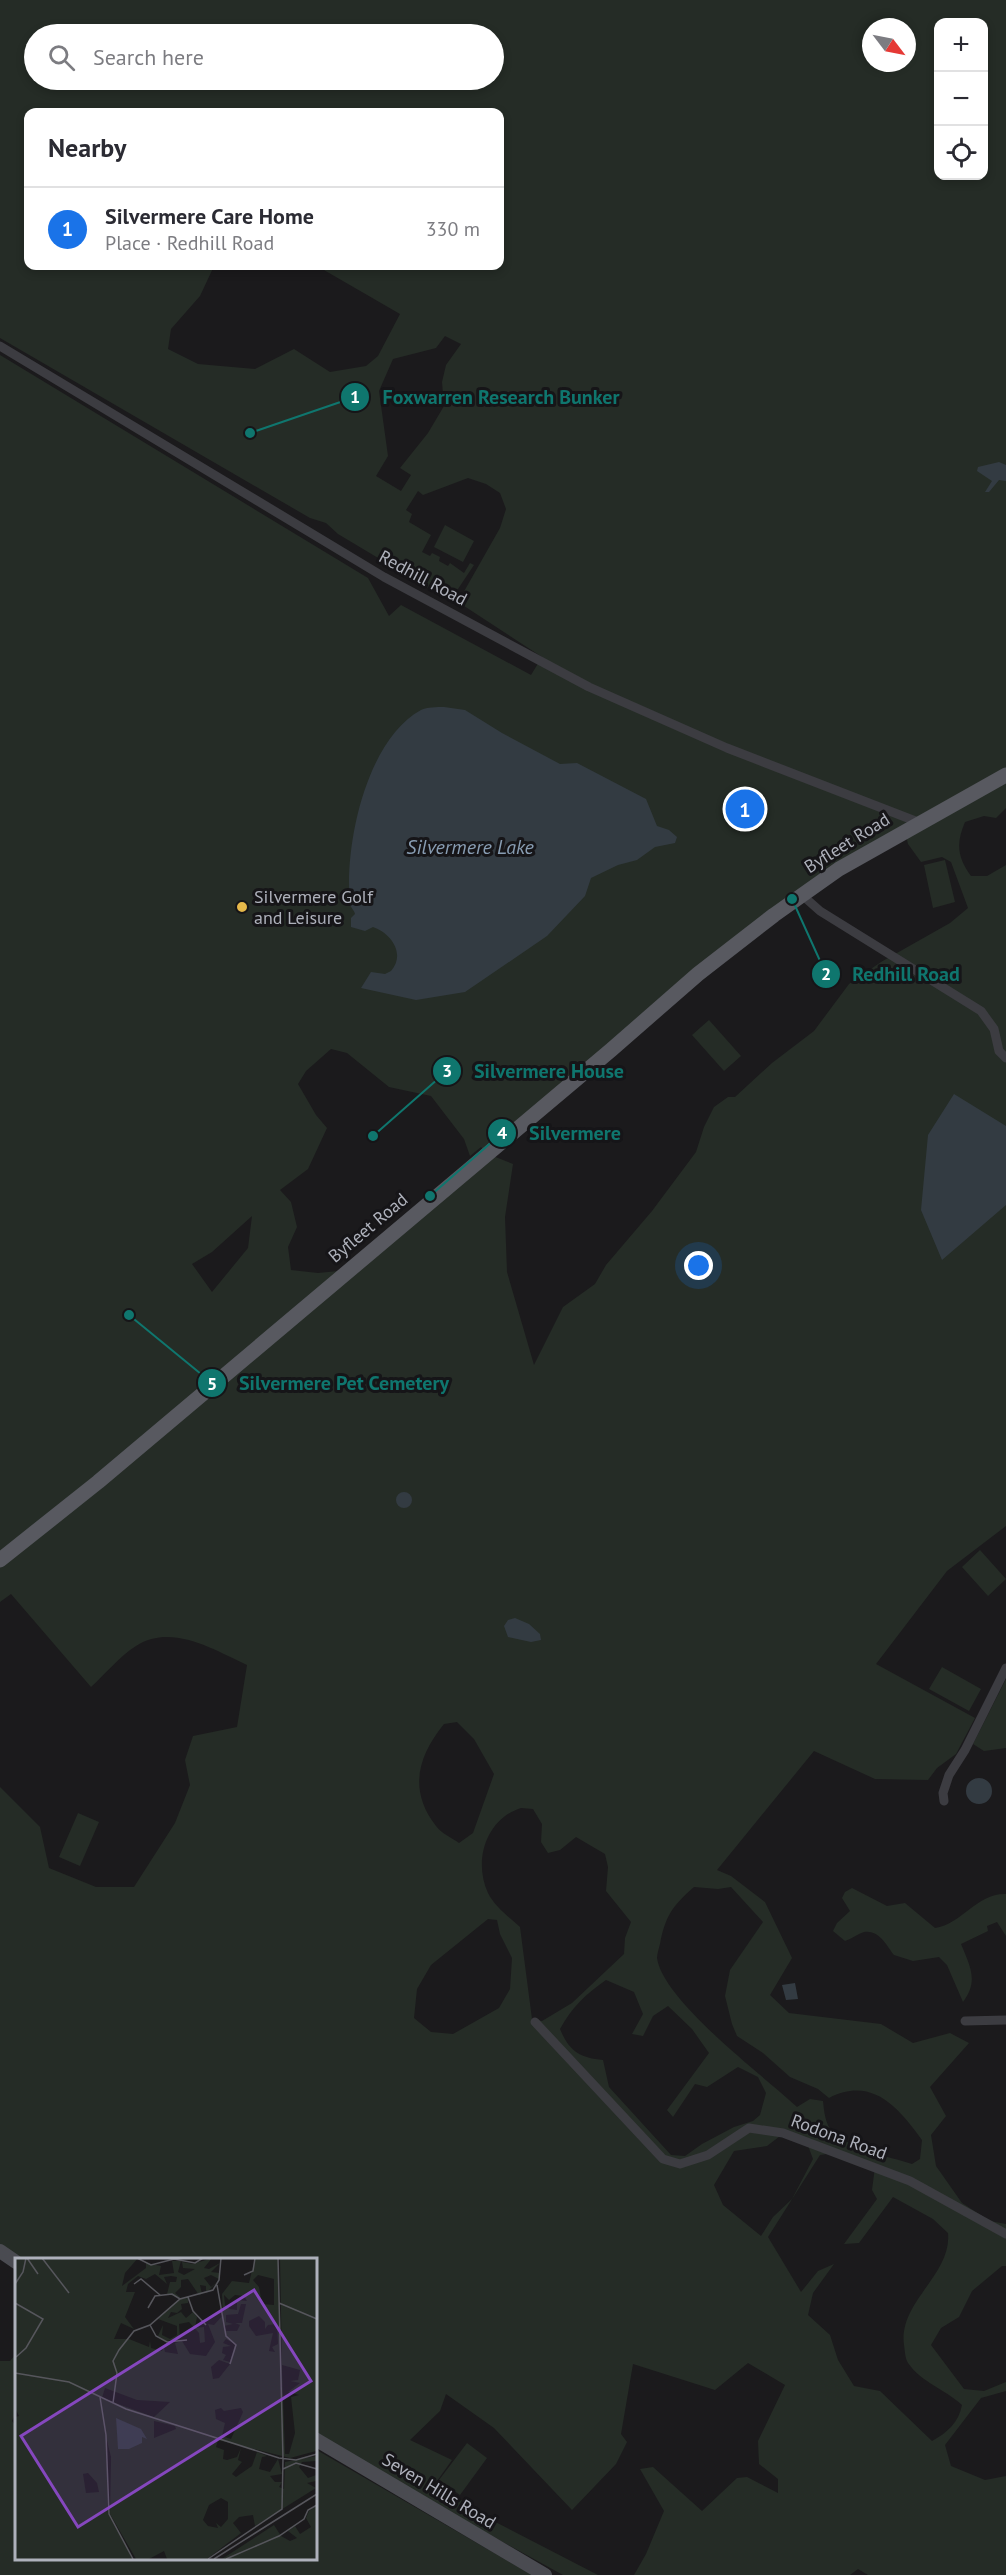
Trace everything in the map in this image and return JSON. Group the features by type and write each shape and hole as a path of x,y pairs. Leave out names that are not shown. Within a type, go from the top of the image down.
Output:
{"main road":[{"name":"Byfleet Road","path":"0,1560 98,1482 698,974 802,895 918,822 1006,775"},
{"path":"0,2251 15,2261"},
{"name":"Seven Hills Road","path":"316,2440 545,2575"}],"street":[{"name":"Redhill Road","path":"0,346 384,577 589,687 727,748 918,822"},
{"path":"802,895 820,911 981,1011 994,1029 999,1051 1006,1058"},
{"path":"944,1801 943,1793 949,1775 965,1750 1006,1668"},
{"path":"965,2021 1006,2020"},
{"name":"Rodona Road","path":"535,2022 663,2159 680,2164 708,2155 749,2128 783,2133 910,2181 1006,2234"}],"shaded area":[{"path":"0,0 1006,0 1006,808 996,818 984,816 965,822 959,850 971,876 987,876 1006,865 1006,1526 947,1571 876,1664 975,1718 956,1754 937,1768 928,1780 875,1779 814,1751 717,1870 731,1876 765,1902 792,1958 770,1995 789,2013 881,2024 913,2043 950,2033 969,2043 930,2087 946,2116 931,2135 936,2166 962,2203 990,2221 1006,2224 1006,2266 1002,2266 972,2291 959,2317 941,2328 931,2345 964,2389 984,2391 1006,2382 1006,2391 981,2398 945,2445 951,2466 985,2480 1006,2476 1006,2575 868,2575 858,2569 850,2575 634,2575 646,2554 664,2511 640,2469 653,2467 702,2511 737,2478 747,2477 778,2493 778,2479 759,2464 758,2441 785,2385 748,2363 715,2390 633,2364 621,2434 627,2442 616,2464 572,2510 494,2428 446,2394 440,2411 410,2440 452,2460 437,2481 478,2513 598,2575 563,2575 472,2525 316,2433 316,2258 19,2258 0,2246 0,1787 40,1827 49,1868 96,1887 134,1887 175,1823 190,1785 185,1760 193,1736 237,1727 247,1665 193,1641 164,1637 150,1640 130,1650 91,1687 11,1594 0,1602 0,355 368,578 389,616 401,605 531,675 542,657 458,602 500,528 506,509 500,493 486,484 468,478 423,495 418,491 406,510 412,514 409,522 431,535 422,552 440,557 439,561 448,566 450,563 464,573 470,563 474,565 450,601 338,534 326,523 310,518 0,338","holes":["445,336 461,344 446,365 442,382 444,406 428,433 400,468 411,475 401,491 376,476 388,456 379,391 393,359 436,348","905,831 908,844 921,862 942,857 951,862 968,908 950,923 881,962 849,984 814,1031 772,1063 735,1097 728,1097 714,1107 704,1127 696,1152 652,1211 606,1265 595,1284 563,1307 534,1365 507,1272 505,1217 513,1164 488,1154 839,869","331,1049 347,1053 389,1087 431,1096 464,1139 470,1156 481,1147 487,1153 348,1270 318,1273 291,1270 288,1247 297,1227 291,1202 280,1190 308,1169 327,1128 316,1115 298,1084 306,1071","252,1216 248,1248 212,1292 192,1264 212,1252","457,1722 474,1739 494,1774 473,1833 459,1843 438,1829 427,1813 419,1786 423,1761 428,1748 444,1724","521,1808 533,1809 542,1824 541,1842 548,1853 560,1850 576,1837 605,1854 608,1867 606,1891 631,1922 625,1938 624,1954 572,2003 542,2021 532,2019 520,1927 494,1903 484,1881 482,1868 486,1843 491,1831 509,1813","694,1887 718,1889 731,1887 763,1922 730,1970 725,1996 737,2036 763,2053 790,2077 818,2089 829,2098 844,2092 858,2091 883,2098 903,2116 922,2140 920,2159 912,2164 871,2152 841,2138 828,2125 823,2101 810,2099 797,2107 717,2037 677,1995 663,1975 657,1958 664,1926 671,1912","488,1919 497,1920 500,1934 512,1958 510,1989 499,2008 453,2034 431,2032 414,2018 417,1989 431,1965","606,1980 634,1992 643,2014 632,2034 643,2036 653,2016 668,2006 692,2029 709,2053 667,2110 673,2117 695,2084 707,2087 738,2067 758,2077 766,2093 760,2115 753,2121 734,2127 702,2144 685,2156 671,2155 609,2087 603,2060 576,2052 567,2043 560,2029 569,2014","784,2133 807,2143 813,2159 792,2199 773,2217 761,2236 723,2205 714,2185 734,2151 767,2146","834,2153 875,2167 872,2190 877,2199 844,2244 859,2243 893,2197 933,2219 948,2233 947,2248 942,2262 916,2302 904,2330 907,2361 927,2381 962,2405 952,2426 932,2441 880,2391 854,2386 838,2360 830,2335 808,2315 813,2293 834,2264 818,2271 801,2292 768,2237 820,2155"]},
{"path":"445,525 474,541 463,562 434,547"},
{"path":"945,860 955,902 933,908 924,865"},
{"path":"709,1020 741,1056 724,1071 692,1035"},
{"path":"980,1550 1006,1579 988,1596 962,1567"},
{"path":"942,1667 981,1689 969,1711 929,1689"},
{"path":"1006,1679 1006,1748 984,1751 973,1744"},
{"path":"78,1813 99,1822 80,1866 59,1857"},
{"path":"852,1888 887,1906 905,1903 935,1928 953,1921 986,1898 1006,1894 1006,1936 997,1922 987,1926 988,1931 961,1944 970,1966 972,1980 963,2002 947,1965 939,1957 913,1961 894,1955 882,1939 874,1933 864,1932 845,1941 833,1931 837,1923 850,1911 842,1898 845,1892"},
{"path":"15,2355 15,2414 12,2421 15,2425 15,2560 316,2560 316,2450 532,2575 0,2575 0,2361 10,2361"},
{"path":"467,2443 487,2458 460,2495 439,2480"}],"water":[{"path":"999,462 1006,465 1006,481 999,480 989,492 985,492 992,481 977,471 978,467"},
{"name":"Silvermere Lake","path":"444,707 465,710 560,764 577,763 646,799 657,826 669,830 677,837 675,843 655,847 637,860 618,865 591,878 585,896 547,936 465,992 416,1000 361,988 371,972 385,974 391,971 397,958 397,951 391,939 380,930 373,927 365,931 351,927 351,918 355,914 350,903 351,853 355,825 363,796 373,769 386,745 402,725 421,710"},
{"path":"954,1094 1006,1126 1006,1205 942,1260 921,1210 928,1135"},
{"path":"401,1492 407,1492 412,1500 410,1506 401,1508 396,1503 396,1497"},
{"path":"515,1618 529,1624 540,1634 541,1640 531,1642 508,1637 504,1626 508,1620"},
{"path":"979,1778 988,1782 992,1791 988,1800 979,1804 970,1800 966,1791 970,1782"},
{"path":"795,1983 798,1999 786,2000 782,1985"}],"place":[{"name":"Foxwarren Research Bunker","path":"250,433"},
{"name":"Silvermere Care Home","path":"745,809"},
{"name":"Redhill Road","path":"792,899"},
{"name":"Silvermere Golf and Leisure","path":"242,907"},
{"name":"Silvermere House","path":"373,1136"},
{"name":"Silvermere","path":"430,1196"},
{"name":"Silvermere Pet Cemetery","path":"129,1315"}]}
